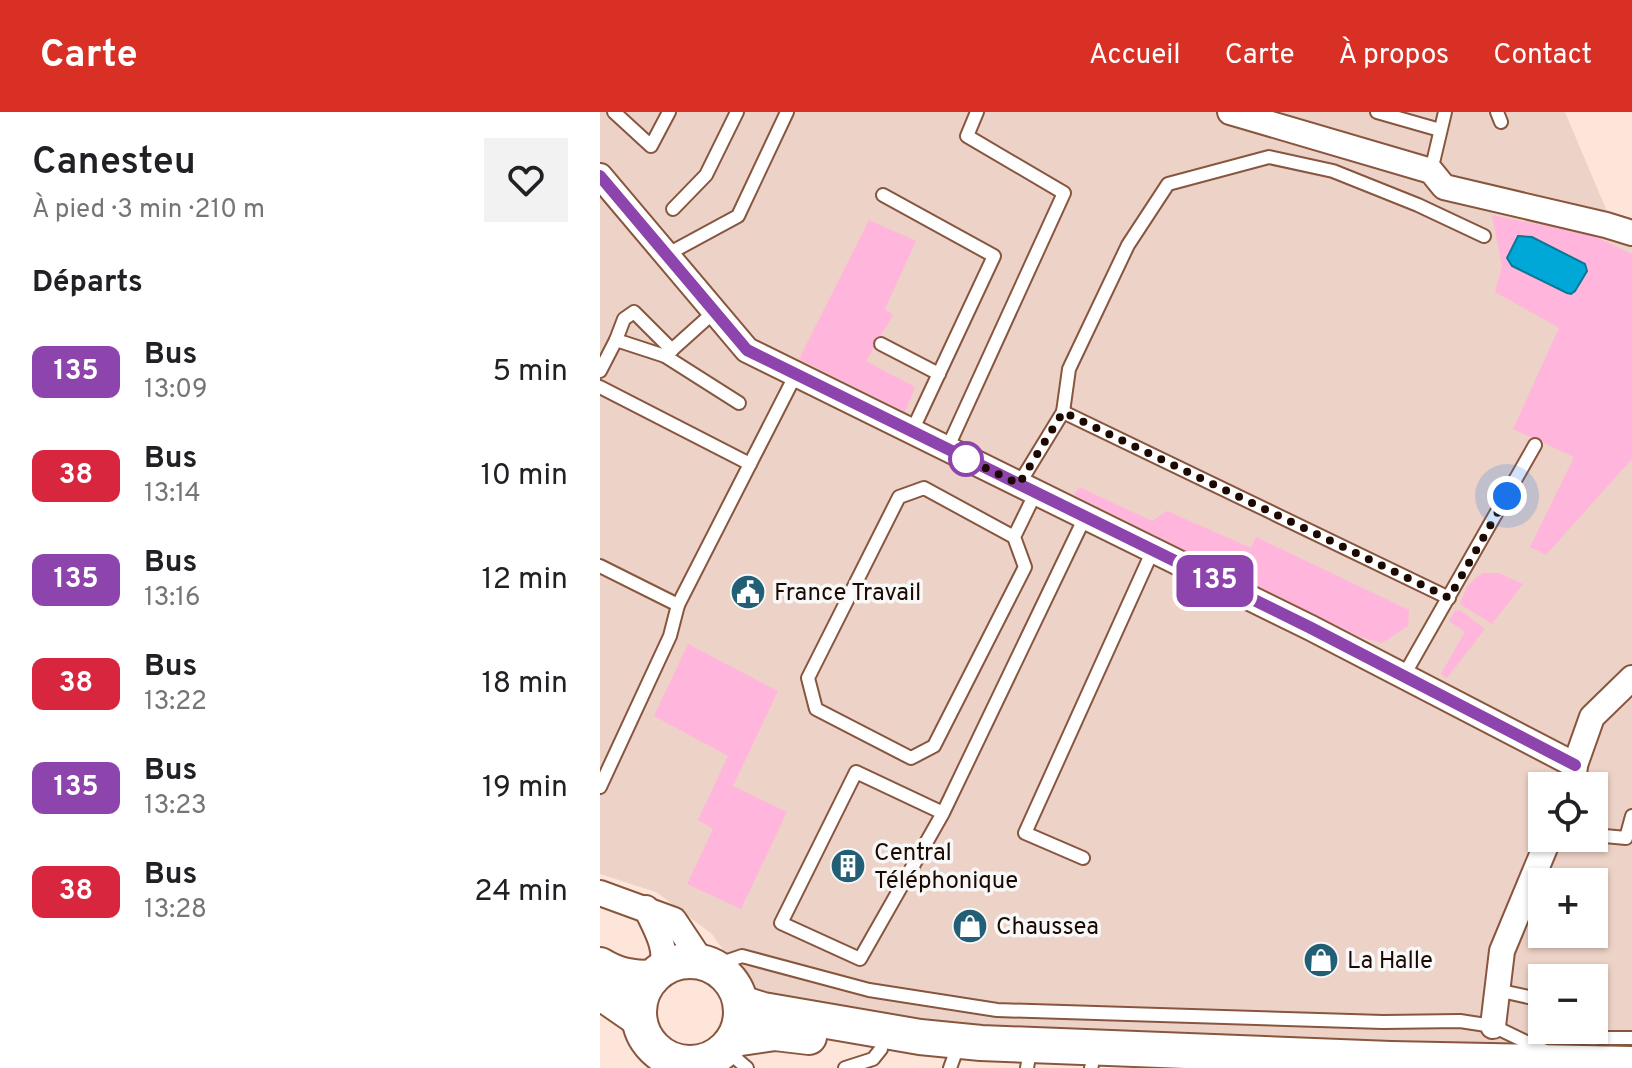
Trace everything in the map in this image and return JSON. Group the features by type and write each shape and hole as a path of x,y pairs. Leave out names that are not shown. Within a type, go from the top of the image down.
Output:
{"main road":[{"path":"708,1059 739,1027 742,1015 736,988 726,975 708,964 675,963 657,974 644,991 640,1005 639,1019 643,1032 661,1054 708,1059 775,1033 952,1063 1149,1068"},
{"path":"600,965 631,978 657,974"},
{"path":"600,992 639,1019"},
{"path":"741,1003 763,1010 920,1037 981,1043 1391,1059 1632,1064"}],"street":[{"path":"1239,113 1431,171 1444,187 1632,233"},
{"path":"600,176 747,350 1311,628 1569,772"},
{"path":"1575,772 1592,717 1632,678"},
{"path":"1493,1026 1502,951 1543,852"},
{"path":"600,893 674,920 708,964"},
{"path":"646,908 662,942 665,959 657,974"}],"lane":[{"path":"614,112 651,146 669,112"},
{"path":"673,209 706,175 737,112"},
{"path":"666,255 738,216 787,112"},
{"path":"947,449 1064,193 967,136 977,112"},
{"path":"1377,112 1440,130"},
{"path":"1431,171 1445,112"},
{"path":"1014,537 924,488 899,497 808,678 816,709 911,758 934,746 1025,567 1014,537 1028,488 1063,412 1069,369 1128,245 1168,184 1269,157 1333,171 1484,236"},
{"path":"883,195 994,256 912,431"},
{"path":"600,371 624,319 634,312 668,353 739,403"},
{"path":"668,353 714,312"},
{"path":"616,340 668,353"},
{"path":"881,344 939,374"},
{"path":"600,787 670,636 678,605 796,374"},
{"path":"600,387 750,464"},
{"path":"1063,412 1449,598"},
{"path":"1403,677 1535,445"},
{"path":"943,813 856,772 781,923 860,959 943,813 1085,517"},
{"path":"1083,858 1025,833 1153,550"},
{"path":"600,566 678,605"},
{"path":"1608,836 1629,838 1632,816"},
{"path":"708,964 742,956 869,990 997,1010 1383,1022 1460,1021 1493,1026 1568,1062"},
{"path":"1497,990 1528,997"},
{"path":"1608,1038 1632,1038"},
{"path":"845,1068 873,1059 881,1049"}],"shaded area":[{"path":"600,112 1565,112 1614,228 1632,237 1632,1050 1032,1038 761,1004 712,934 656,892 600,874"},
{"path":"1492,215 1594,236 1632,254 1632,459 1546,555 1530,547 1574,457 1513,429 1559,328 1495,292 1502,266"},
{"path":"869,220 916,241 885,309 893,315 866,361 915,387 905,412 799,359"},
{"path":"1079,487 1152,521 1167,511 1251,548 1256,537 1409,610 1408,626 1382,643 1360,637 1074,495"},
{"path":"1483,573 1498,573 1523,584 1492,624 1460,604 1468,586"},
{"path":"1460,610 1485,629 1447,678 1441,674 1465,632 1449,621 1455,611"},
{"path":"688,644 778,691 733,786 787,812 741,909 687,884 713,829 698,820 728,756 654,716"}],"water":[{"path":"1518,236 1532,237 1585,264 1587,271 1575,291 1567,293 1512,266 1507,258"}],"bus line":[{"name":"135","path":"600,176 747,350 1311,628 1575,765"}],"place":[{"name":"France Travail","path":"748,592"},
{"name":"Central Téléphonique","path":"848,866"},
{"name":"Chaussea","path":"970,926"},
{"name":"La Halle","path":"1321,960"}],"route":[{"path":"966,459 963,457 1019,484 1063,412 1449,598 1507,496"}]}
